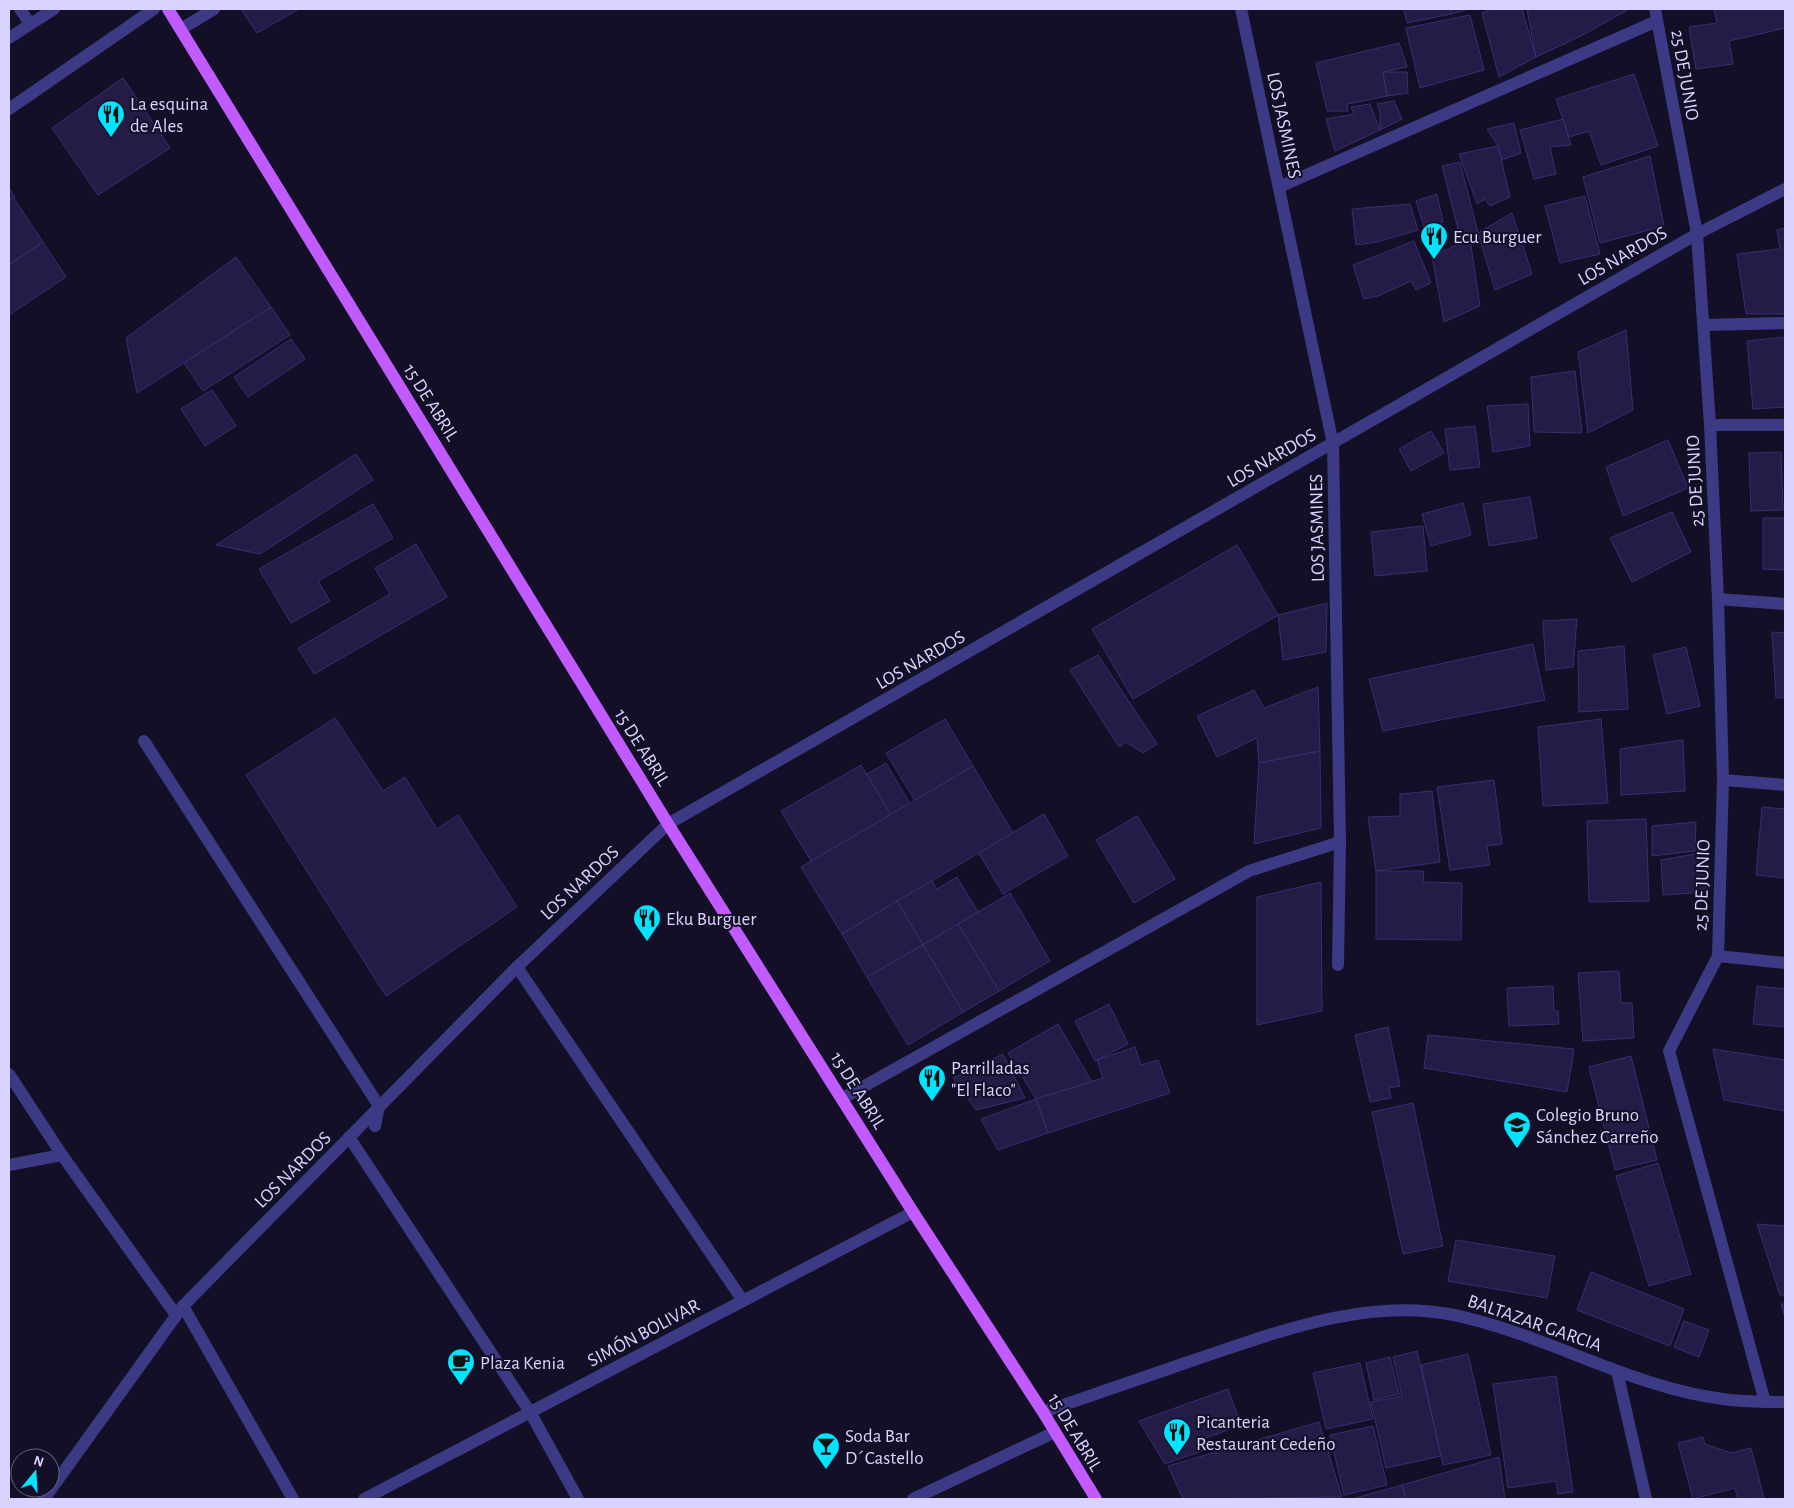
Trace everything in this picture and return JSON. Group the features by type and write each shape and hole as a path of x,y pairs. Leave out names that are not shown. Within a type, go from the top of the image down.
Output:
{"main road":[{"name":"15 DE ABRIL","path":"168,9 668,824 843,1098 913,1212 1043,1412 1096,1499"}],"street":[{"path":"20,9 30,24"},
{"path":"9,38 54,9"},
{"path":"9,109 154,9"},
{"path":"181,29 214,9"},
{"name":"LOS JASMINES","path":"1241,9 1333,444 1340,842 1338,965"},
{"path":"1279,187 1656,15"},
{"name":"25 DE JUNIO","path":"1656,15 1697,234 1704,325 1718,599 1723,780 1718,956"},
{"name":"LOS NARDOS","path":"44,1499 179,1311 517,967 668,824 1697,234 1785,189"},
{"path":"1704,325 1785,323"},
{"path":"1710,425 1785,425"},
{"path":"1718,599 1785,604"},
{"path":"144,741 379,1106 375,1126"},
{"path":"1723,780 1785,785"},
{"path":"843,1098 1249,871 1340,842"},
{"path":"1765,1402 1669,1051 1718,956 1785,963"},
{"path":"517,967 742,1301"},
{"path":"9,1074 62,1155 179,1311 294,1499"},
{"path":"349,1137 530,1412 578,1499"},
{"path":"9,1165 62,1155"},
{"name":"SIMÓN BOLIVAR","path":"364,1499 913,1212"},
{"name":"BALTAZAR GARCIA","path":"1043,1412 1275,1332 1336,1317 1393,1310 1452,1314 1494,1325 1617,1371 1722,1399 1785,1402"},
{"path":"1617,1371 1646,1499"},
{"path":"913,1499 1055,1432"}],"building":[{"path":"241,9 299,9 257,33"},
{"path":"1404,9 1450,9 1451,14 1407,23"},
{"path":"1450,9 1469,9 1451,14"},
{"path":"1492,9 1522,9 1536,57 1499,77 1482,13"},
{"path":"1527,9 1629,9 1583,35 1536,57"},
{"path":"1714,9 1785,9 1785,28 1729,41 1733,64 1696,69 1689,27 1717,23"},
{"path":"1470,15 1484,70 1420,88 1406,28"},
{"path":"1399,43 1407,67 1383,72 1387,96 1347,104 1348,111 1327,111 1316,63"},
{"path":"1383,72 1407,72 1408,93 1387,96"},
{"path":"1634,74 1658,146 1601,165 1589,131 1569,137 1556,99"},
{"name":"La esquina de Ales","path":"123,78 170,148 98,195 52,128"},
{"path":"1394,101 1402,119 1380,130 1380,113 1377,104"},
{"path":"1370,104 1380,130 1335,151 1326,119 1354,114 1351,107"},
{"path":"1563,119 1571,145 1550,147 1556,174 1534,179 1520,130"},
{"path":"1514,123 1521,153 1502,160 1498,146 1487,129"},
{"path":"1498,146 1510,197 1490,206 1485,199 1477,204 1459,154"},
{"path":"1650,156 1664,226 1600,243 1583,177"},
{"path":"1460,162 1478,233 1460,237 1442,166"},
{"path":"9,188 15,197 9,200"},
{"path":"1437,194 1443,222 1425,230 1416,201"},
{"path":"1585,196 1600,254 1560,263 1545,206"},
{"path":"13,197 43,242 9,265 9,200"},
{"path":"1410,204 1418,230 1377,242 1356,245 1352,209"},
{"path":"1512,213 1532,274 1495,290 1478,233"},
{"path":"1785,228 1785,314 1746,314 1737,254 1780,249 1777,230"},
{"path":"1470,239 1480,306 1444,322 1432,256"},
{"path":"1414,241 1431,283 1416,290 1411,281 1378,296 1364,299 1353,265"},
{"path":"43,242 66,277 9,315 9,265"},
{"path":"236,257 271,307 137,393 126,338"},
{"path":"271,307 290,335 203,391 184,363"},
{"path":"1626,330 1633,410 1588,433 1578,352"},
{"path":"1785,337 1785,407 1753,409 1747,341"},
{"path":"291,339 305,359 248,397 234,377"},
{"path":"1575,371 1582,433 1534,432 1531,377"},
{"path":"212,390 236,426 205,446 181,409"},
{"path":"1528,404 1530,446 1493,452 1487,406"},
{"path":"1475,426 1480,467 1450,470 1445,429"},
{"path":"1431,431 1444,453 1411,471 1399,449"},
{"path":"1668,440 1688,488 1623,516 1606,467"},
{"path":"1781,452 1783,510 1751,511 1749,453"},
{"path":"356,454 373,480 260,554 216,545"},
{"path":"1530,497 1537,538 1489,546 1483,504"},
{"path":"1463,503 1471,535 1431,546 1422,514"},
{"path":"373,504 393,538 318,581 330,601 291,623 259,569"},
{"path":"1672,512 1691,552 1632,582 1610,538"},
{"path":"1763,518 1785,518 1785,570 1763,569"},
{"path":"1423,526 1427,571 1375,576 1371,532"},
{"path":"416,544 447,597 314,674 298,648 390,594 375,568"},
{"path":"1237,545 1278,615 1133,699 1092,629"},
{"path":"1327,603 1326,652 1283,660 1278,615"},
{"path":"1577,619 1573,667 1546,670 1543,621"},
{"path":"1772,632 1785,633 1785,697 1776,698"},
{"path":"1533,644 1545,700 1383,731 1369,679"},
{"path":"1624,646 1628,709 1579,712 1578,651"},
{"path":"1686,647 1700,706 1667,714 1653,655"},
{"path":"1098,655 1157,744 1143,753 1126,742 1119,747 1070,670"},
{"path":"1318,687 1320,751 1259,763 1257,738 1217,757 1197,716 1254,690 1264,708"},
{"path":"335,718 383,791 405,777 437,829 458,815 517,907 386,996 246,775"},
{"path":"945,719 973,766 915,801 886,753"},
{"path":"1601,719 1608,803 1543,806 1538,727"},
{"path":"1683,740 1685,791 1621,795 1620,749"},
{"path":"1320,751 1321,828 1254,844 1259,763"},
{"path":"886,763 910,804 891,815 867,774"},
{"path":"861,765 891,815 811,861 781,811"},
{"path":"973,766 1013,833 842,934 801,867"},
{"path":"1494,780 1502,844 1487,846 1490,865 1450,870 1437,787"},
{"path":"1432,791 1440,862 1376,871 1368,817 1400,816 1400,794"},
{"path":"1762,807 1785,809 1785,878 1756,875"},
{"path":"1044,814 1068,856 1003,894 979,853"},
{"path":"1137,816 1175,879 1134,903 1096,840"},
{"path":"1646,819 1649,901 1589,902 1587,821"},
{"path":"1696,822 1695,851 1652,856 1652,826"},
{"path":"1706,852 1707,892 1663,895 1661,860"},
{"path":"1376,871 1424,871 1423,882 1462,883 1461,940 1376,939"},
{"path":"957,877 978,912 923,945 897,901 932,881 937,889"},
{"path":"1321,882 1322,1011 1257,1025 1257,897"},
{"path":"1010,893 1050,961 999,991 958,924"},
{"path":"897,901 923,945 867,977 842,934"},
{"path":"958,924 999,991 963,1012 923,945"},
{"path":"923,945 963,1012 908,1045 867,977"},
{"path":"1619,971 1621,1003 1632,1003 1634,1038 1583,1041 1578,973"},
{"path":"1553,986 1554,1011 1558,1011 1559,1024 1509,1026 1507,988"},
{"path":"1757,986 1785,989 1785,1027 1753,1024"},
{"path":"1109,1004 1128,1044 1095,1061 1075,1021"},
{"path":"1058,1024 1092,1082 1036,1099 1008,1053"},
{"path":"1388,1027 1400,1086 1389,1088 1391,1098 1370,1102 1355,1035"},
{"path":"1428,1035 1574,1049 1567,1092 1424,1068"},
{"path":"1135,1047 1141,1065 1158,1060 1170,1093 1048,1133 1036,1099 1103,1078 1097,1060"},
{"path":"1713,1049 1785,1060 1785,1111 1724,1100"},
{"path":"1003,1054 1025,1098 976,1110 953,1078"},
{"path":"1631,1056 1657,1160 1615,1170 1589,1067"},
{"path":"1036,1099 1048,1133 998,1150 981,1119"},
{"path":"1413,1103 1443,1246 1403,1254 1372,1112"},
{"path":"1658,1163 1691,1274 1649,1286 1616,1176"},
{"path":"1757,1224 1785,1226 1785,1295 1780,1295"},
{"path":"1456,1240 1555,1256 1547,1298 1448,1281"},
{"path":"1591,1272 1684,1309 1670,1346 1577,1310"},
{"path":"1781,1304 1785,1304 1785,1317"},
{"path":"1684,1321 1709,1330 1699,1357 1674,1347"},
{"path":"1417,1351 1441,1456 1386,1468 1371,1402 1402,1396 1393,1357"},
{"path":"1468,1354 1491,1455 1443,1465 1421,1365"},
{"path":"1390,1357 1399,1394 1374,1400 1366,1363"},
{"path":"1360,1363 1373,1419 1326,1429 1313,1373"},
{"path":"1556,1376 1573,1492 1558,1494 1556,1481 1508,1488 1493,1384"},
{"path":"1228,1389 1241,1425 1198,1441 1202,1451 1165,1464 1139,1421"},
{"path":"1319,1422 1342,1497 1183,1499 1168,1466"},
{"path":"1373,1426 1387,1485 1344,1495 1330,1435"},
{"path":"1703,1437 1705,1444 1731,1453 1751,1448 1764,1498 1738,1499 1735,1488 1693,1499 1678,1443"},
{"path":"1499,1457 1505,1499 1406,1499 1402,1485"},
{"path":"1402,1485 1406,1499 1352,1499"}],"place":[{"name":"La esquina de Ales","path":"111,138"},
{"name":"Ecu Burguer","path":"1434,260"},
{"name":"Eku Burguer","path":"647,942"},
{"name":"Parrilladas \"El Flaco\"","path":"932,1102"},
{"name":"Colegio Bruno Sánchez Carreño","path":"1517,1149"},
{"name":"Plaza Kenia","path":"461,1386"},
{"name":"Picanteria Restaurant Cedeño","path":"1177,1456"},
{"name":"Soda Bar D´Castello","path":"826,1470"}]}
